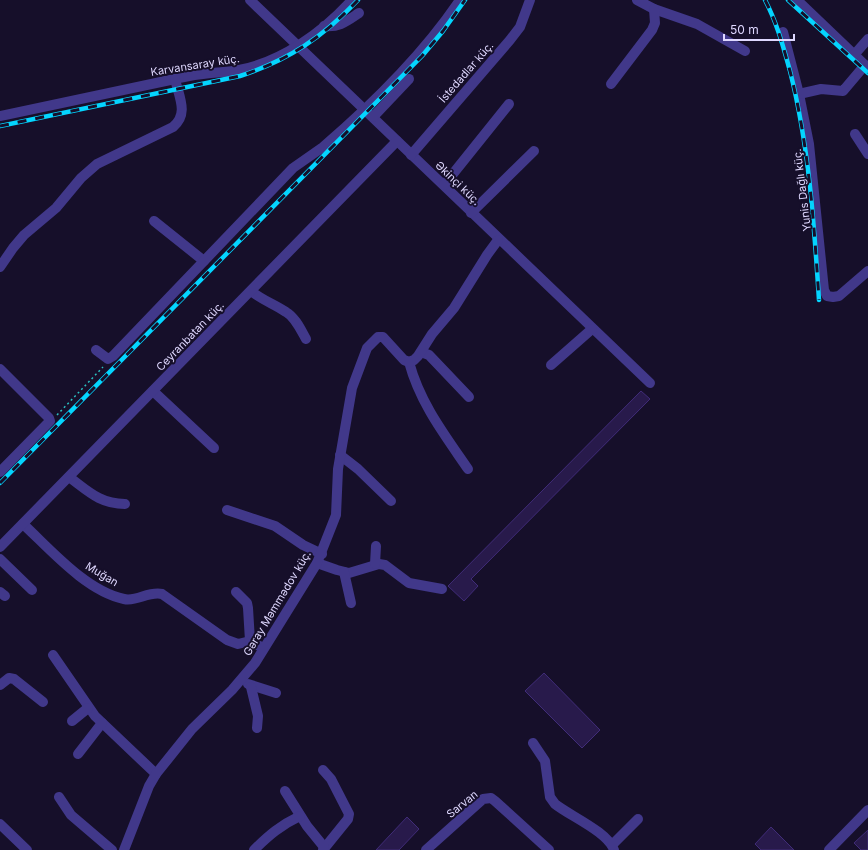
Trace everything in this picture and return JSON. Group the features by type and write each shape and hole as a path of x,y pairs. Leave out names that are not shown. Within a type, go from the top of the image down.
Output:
{"street":[{"name":"Əkinçi küç.","path":"250,0 444,185 498,240 650,383"},
{"name":"Karvansaray küç.","path":"0,116 201,74 240,70 272,60 298,46 324,26 352,0"},
{"path":"96,350 108,358 111,358 293,168 322,148 364,109 425,46 460,0"},
{"name":"İstedadlar küç.","path":"412,155 520,27 530,0"},
{"path":"637,0 654,9 696,24 745,51"},
{"path":"797,0 866,66 844,91 821,89 799,94"},
{"path":"611,84 652,30 655,22 654,9"},
{"path":"324,26 340,26 359,14"},
{"name":"Yunis Dağlı küç.","path":"783,32 799,94 809,144 824,290 828,296 839,296 868,271"},
{"path":"854,55 868,39"},
{"path":"0,267 3,254 56,208 81,178 97,164 173,127 178,123 183,112 175,79"},
{"path":"373,117 409,79"},
{"path":"444,185 509,104"},
{"path":"855,134 868,154"},
{"name":"Ceyranbatan küç.","path":"0,547 397,141"},
{"path":"471,213 534,151"},
{"path":"154,221 204,261"},
{"path":"468,470 422,398 415,384 409,362 414,360 421,352 432,334 454,308 498,240"},
{"path":"251,291 263,300 286,312 306,339"},
{"path":"551,365 592,329"},
{"name":"Gəray Məmmədov küç.","path":"124,850 130,838 149,786 156,774 192,729 255,664 263,648 319,558 336,515 340,455 352,388 367,348 378,337 382,337 404,360 409,362"},
{"path":"421,352 429,355 469,397"},
{"path":"0,369 49,419 0,472"},
{"path":"153,391 214,448"},
{"path":"340,455 354,465 392,501"},
{"path":"69,477 100,499 111,504 124,504"},
{"path":"227,510 275,526 303,544 319,558 344,572 349,573 375,564 385,566 409,583 442,589"},
{"name":"Muğan","path":"23,524 76,573 107,593 125,599 134,599 154,592 162,594 227,640 238,644 250,641 263,648"},
{"path":"375,564 376,546"},
{"path":"0,559 32,590"},
{"path":"344,572 351,603"},
{"path":"236,592 247,603 250,641"},
{"path":"53,655 88,708 156,774"},
{"path":"0,685 9,678 14,679 43,702"},
{"path":"241,680 251,687 276,693"},
{"path":"251,687 258,716 257,728"},
{"path":"72,721 88,708"},
{"path":"78,754 102,723"},
{"path":"534,742 545,761 550,797 555,804 589,826 613,848 638,819"},
{"path":"285,791 300,816 324,848 348,819 349,814 331,779 323,770"},
{"path":"59,797 71,815 112,850"},
{"name":"Sarvan","path":"426,850 480,802 491,798 549,850"},
{"path":"835,848 868,810"},
{"path":"254,850 272,832 283,824 300,816"},
{"path":"0,824 27,850"}],"path":[{"path":"49,419 73,399 111,358"}],"building":[{"path":"641,391 650,399 471,579 478,586 464,601 448,586"},
{"path":"544,673 600,730 582,748 525,691"},
{"path":"407,817 419,829 399,850 376,850"},
{"path":"771,827 794,850 761,850 755,844"},
{"path":"868,830 868,850 861,850 854,843"}],"railway":[{"path":"0,126 240,76 258,70 290,55 304,46 332,25 358,0"},
{"path":"0,483 422,56 443,31 465,0"},
{"path":"765,0 785,53 802,128 813,213 819,300"},
{"path":"788,0 868,73"}]}
